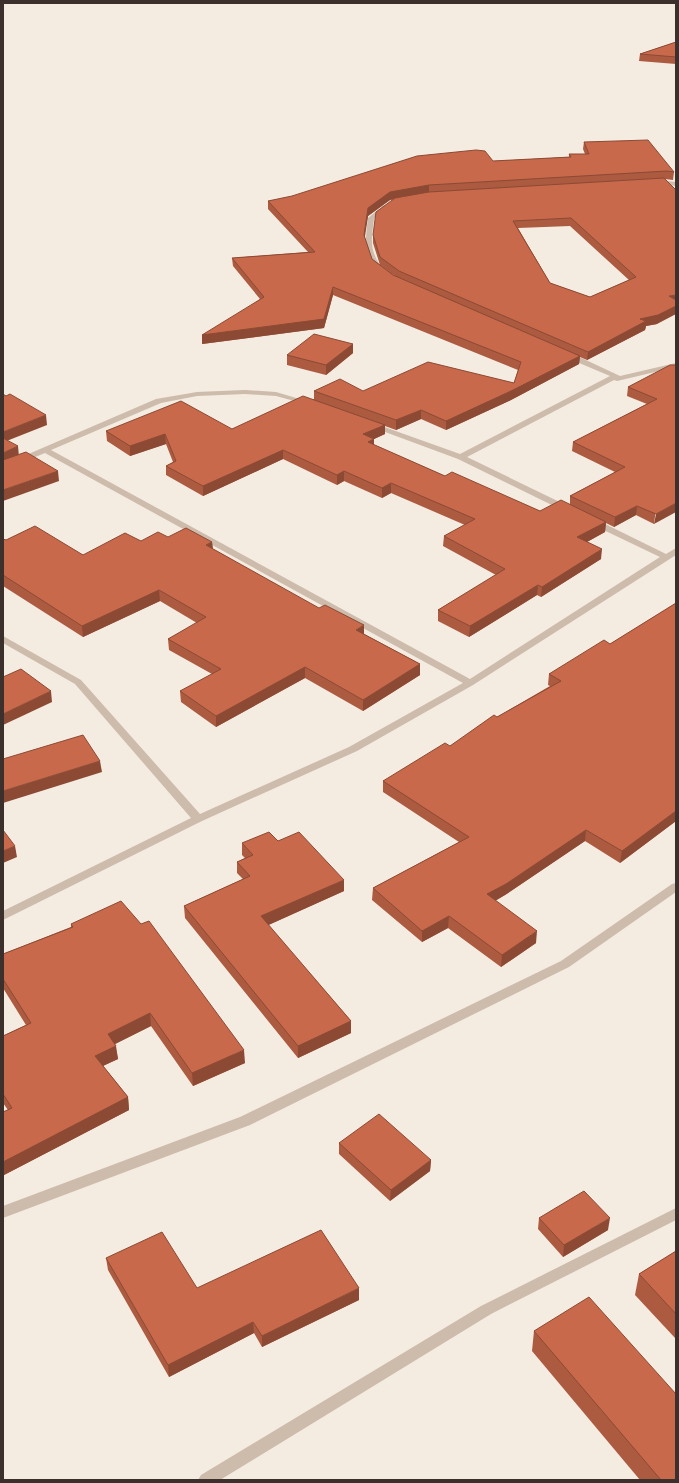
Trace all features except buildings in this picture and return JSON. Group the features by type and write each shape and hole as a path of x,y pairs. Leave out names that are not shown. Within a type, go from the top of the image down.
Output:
{"street":[{"path":"650,183 666,182 676,184"},
{"path":"666,182 672,191"},
{"path":"386,274 376,267 368,243 371,218 392,202"},
{"path":"560,352 616,376 617,379 676,365"},
{"path":"461,457 616,376"},
{"path":"3,468 159,401 197,394 245,392 276,394 298,399 320,407"},
{"path":"364,423 461,457 574,512"},
{"path":"44,450 470,683"},
{"path":"588,519 666,557"},
{"path":"3,916 198,819 353,749 470,683 676,551"},
{"path":"3,639 78,682 198,819"},
{"path":"3,1212 246,1121 565,964 676,887"},
{"path":"206,1480 486,1310 676,1214"}]}
